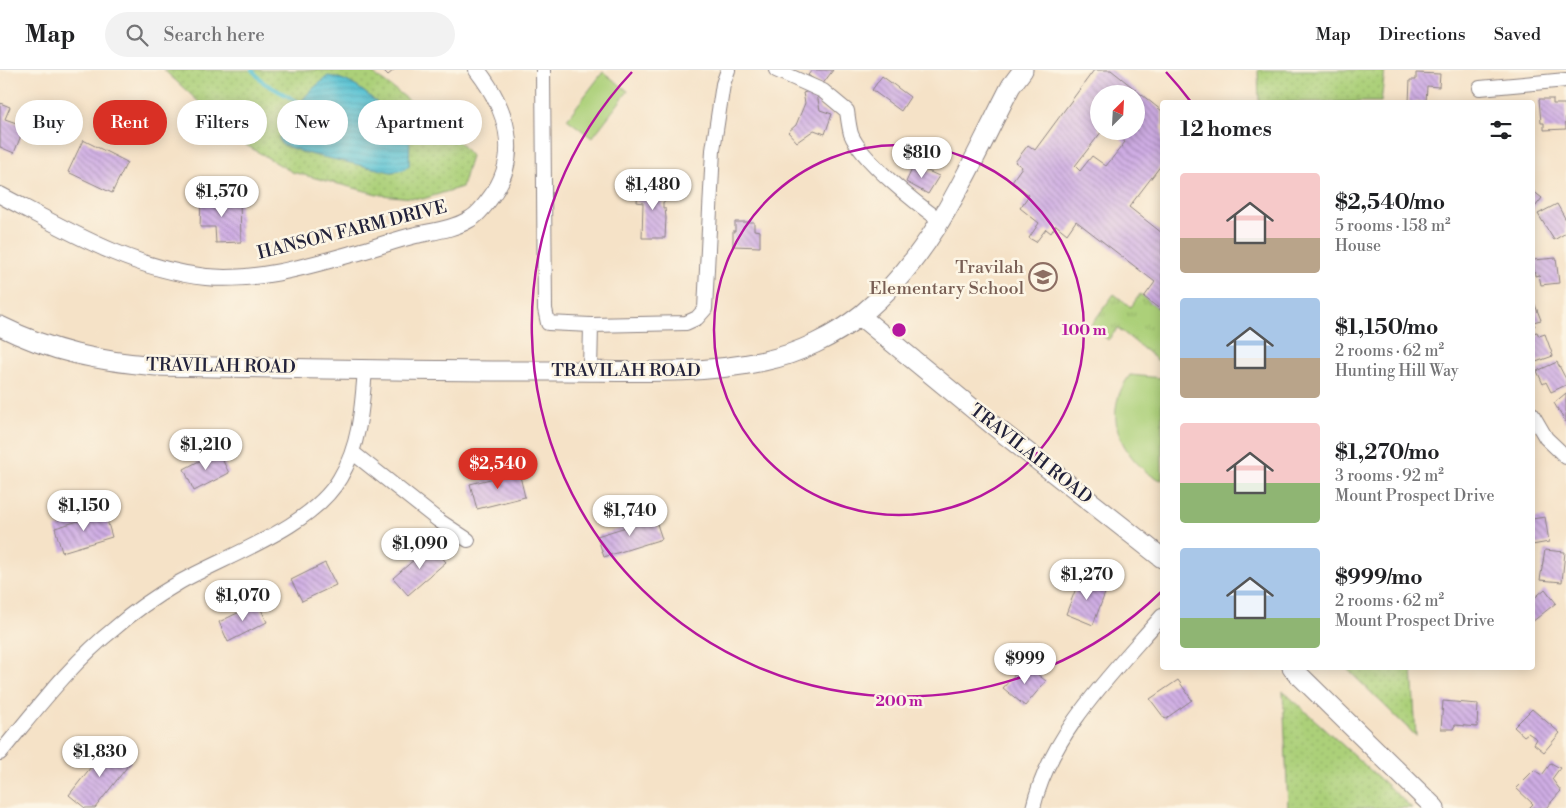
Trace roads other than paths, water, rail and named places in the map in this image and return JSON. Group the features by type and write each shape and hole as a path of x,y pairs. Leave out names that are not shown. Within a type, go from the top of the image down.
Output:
{"main road":[{"path":"860,316 889,290 925,246 941,221 1011,86 1023,70"},
{"name":"TRAVILAH ROAD","path":"0,326 30,341 73,354 107,361 156,366 590,371 717,370 767,361 806,347 830,335 860,316 994,426 1160,556"},
{"path":"1294,670 1435,808"}],"street":[{"name":"HANSON FARM DRIVE","path":"0,195 97,245 169,270 207,277 235,276 268,274 319,263 414,236 450,228 472,219 487,202 499,186 505,171 509,158 509,137 502,111 477,70"},
{"path":"543,70 545,309 548,323 590,325 686,323 697,318 705,308 713,150 728,70"},
{"path":"776,70 824,91 847,111 851,133 858,145 889,177 941,221"},
{"path":"1480,88 1566,80"},
{"path":"590,325 590,371"},
{"path":"0,754 68,672 114,628 179,583 299,521 325,498 340,479 352,452 361,417 365,369"},
{"path":"1535,419 1546,438 1566,457"},
{"path":"352,452 438,520 468,540"},
{"path":"1034,808 1051,760 1080,712 1160,618"}],"water":[{"path":"328,76 352,84 373,99 358,100 358,145 410,145 409,166 403,170 391,172 305,153 284,145 348,145 348,100 303,100"}],"waterway":[{"path":"252,70 264,83 295,100"}],"place":[{"name":"Travilah Elementary School","path":"1043,277"}]}
